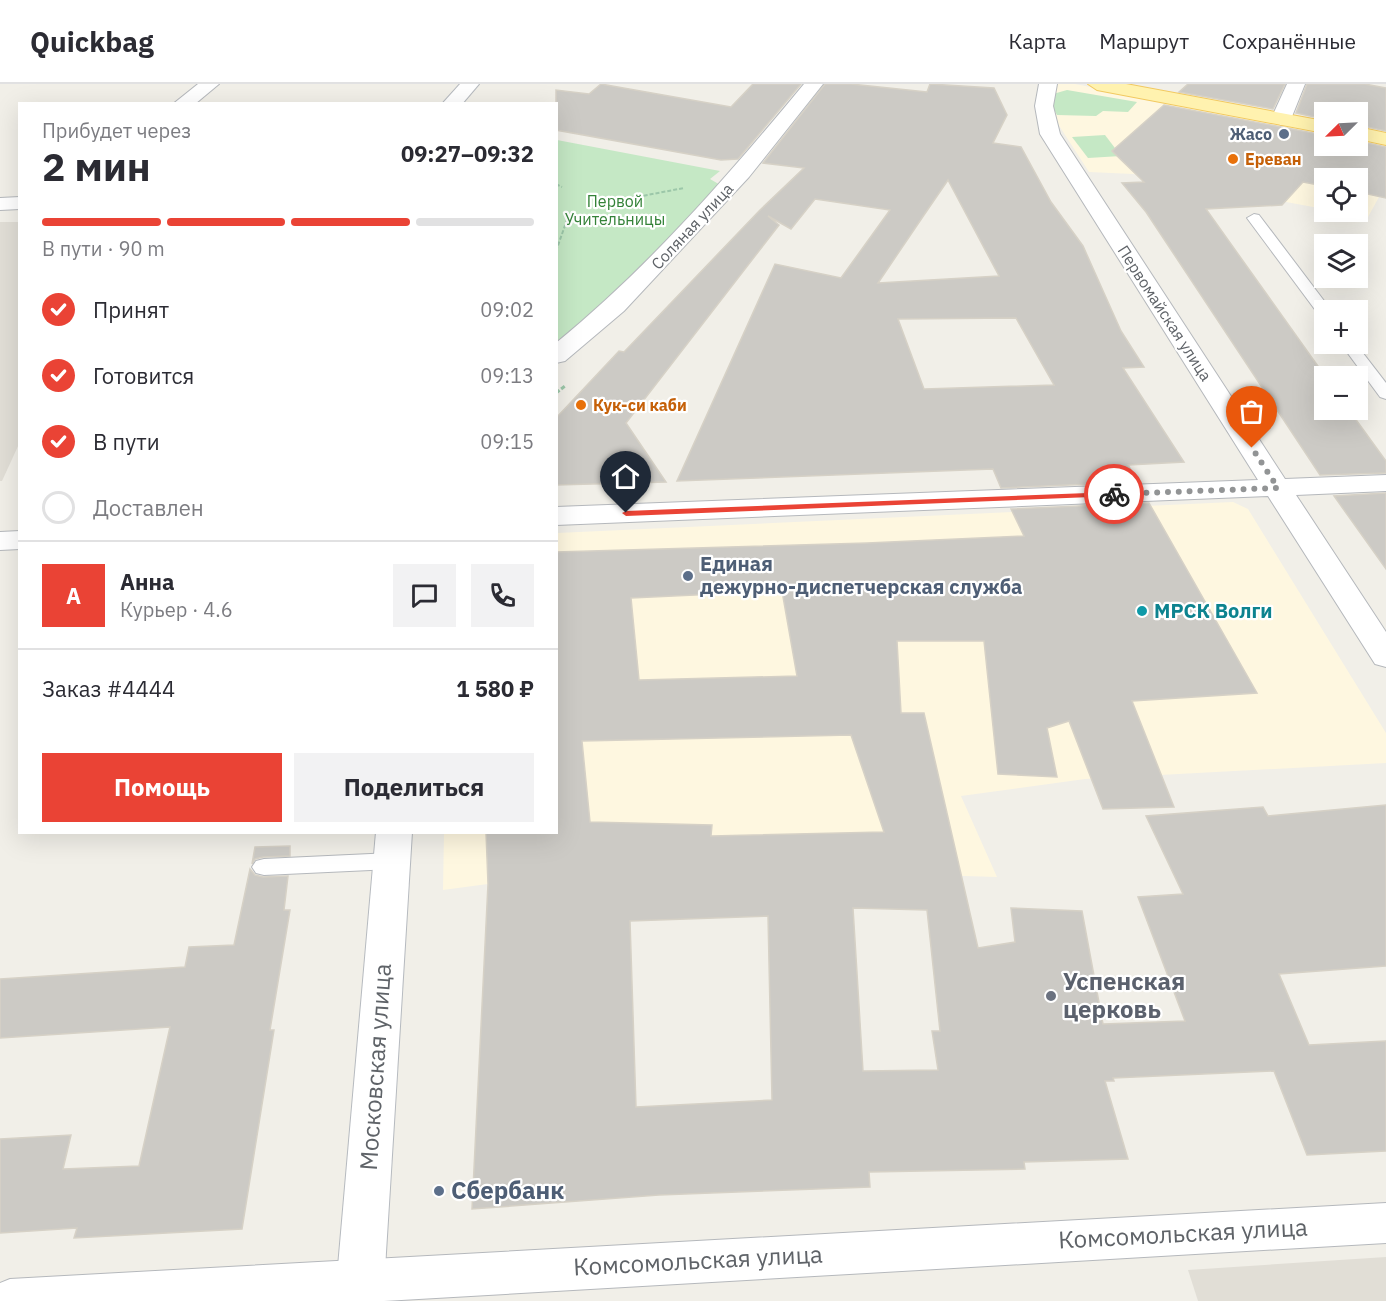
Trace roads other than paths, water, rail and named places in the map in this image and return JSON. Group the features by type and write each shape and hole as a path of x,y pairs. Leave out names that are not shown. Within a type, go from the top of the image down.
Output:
{"main road":[{"path":"1097,84 1314,125"},
{"path":"1368,135 1386,139"}],"street":[{"path":"185,102 210,84"},
{"path":"453,102 470,84"},
{"name":"Соляная улица","path":"558,354 616,306 672,247 742,173 814,84"},
{"name":"Первомайская улица","path":"1048,84 1044,106 1050,134 1386,657"},
{"path":"1281,119 1296,84"},
{"path":"0,204 18,203"},
{"path":"558,516 1386,483"},
{"path":"0,541 18,540"},
{"name":"Московская улица","path":"360,1291 393,847"},
{"name":"Комсомольская улица","path":"10,1301 360,1291 1386,1223"}],"lane":[{"path":"1254,218 1315,300"},
{"path":"1356,354 1386,394"},
{"path":"264,867 393,847"}],"place":[{"name":"Жасо","path":"1284,134"},
{"name":"Ереван","path":"1233,159"},
{"name":"Кук-си каби","path":"581,405"},
{"name":"Единая дежурно-диспетчерская служба","path":"688,576"},
{"name":"МРСК Волги","path":"1142,611"},
{"name":"Успенская церковь","path":"1051,996"},
{"name":"Сбербанк","path":"439,1191"}],"park label":[{"name":"Первой Учительницы","path":"615,210"}]}
